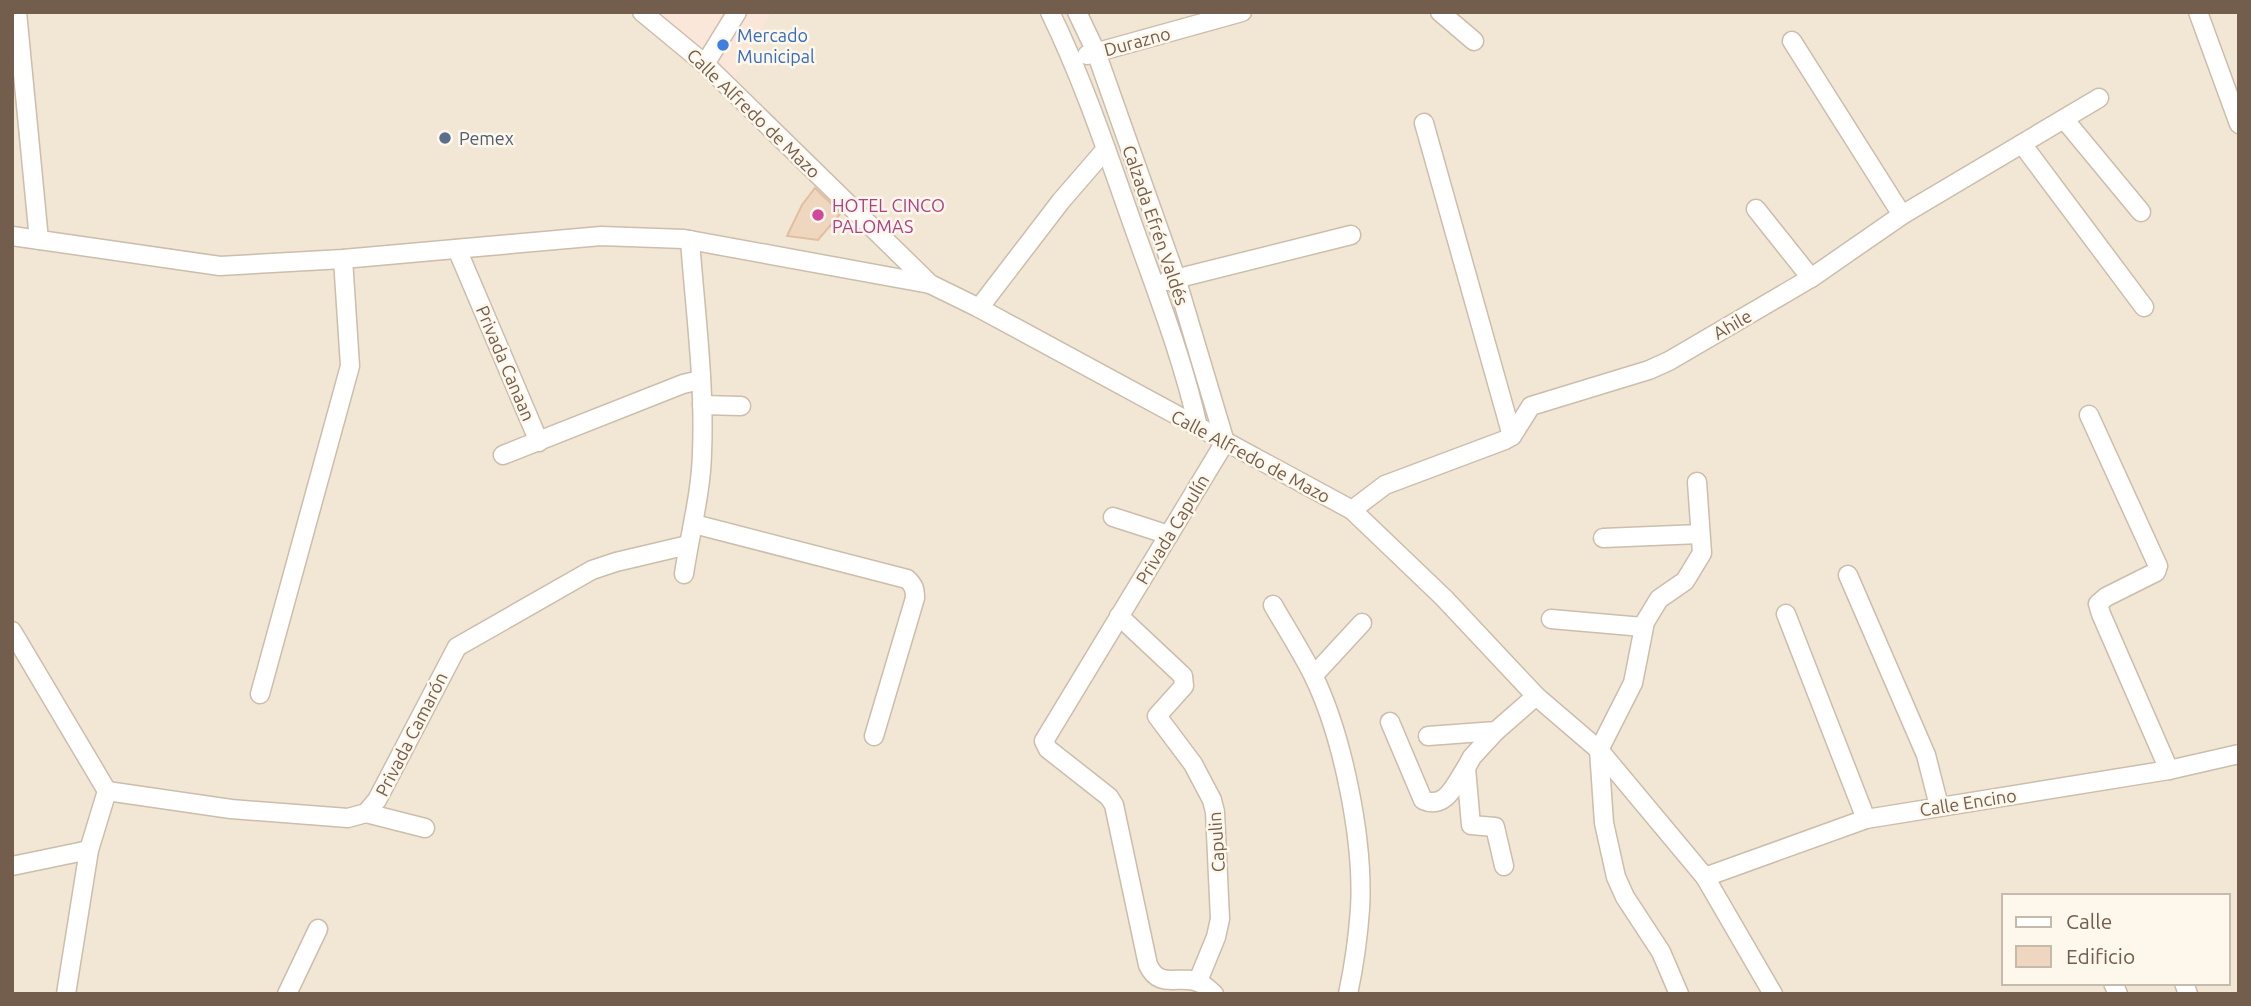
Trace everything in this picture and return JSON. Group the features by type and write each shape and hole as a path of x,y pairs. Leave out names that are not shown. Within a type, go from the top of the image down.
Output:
{"street":[{"path":"17,12 39,240"},
{"name":"Calle Alfredo de Mazo","path":"642,12 705,64 930,284 1352,510 1444,598 1536,696 1599,750 1705,877 1773,994"},
{"path":"705,64 737,12"},
{"name":"Calzada Efrén Valdés","path":"1050,12 1073,59 1106,149 1188,386 1198,427"},
{"name":"Calzada Efrén Valdés","path":"1077,12 1096,52 1176,278 1225,442"},
{"name":"Durazno","path":"1073,59 1242,12"},
{"path":"1440,12 1474,41"},
{"path":"2198,12 2239,124"},
{"path":"1792,41 1902,215"},
{"name":"Ahile","path":"1512,436 1531,406 1659,366 1811,278 1902,215 2099,98"},
{"path":"2064,119 2141,212"},
{"path":"1352,510 1385,485 1512,436 1424,123"},
{"path":"2022,144 2144,307"},
{"path":"979,308 1061,201 1106,149"},
{"path":"1756,209 1811,278"},
{"path":"1154,285 1351,235"},
{"path":"12,236 220,266 343,259 601,236 690,240 930,284"},
{"path":"684,574 694,524 702,452 702,405 690,240"},
{"name":"Privada Canaan","path":"457,249 539,442 503,455"},
{"path":"260,694 350,366 343,259"},
{"path":"539,442 683,384 700,380"},
{"path":"702,405 741,406"},
{"path":"2090,415 2158,566 2157,572 2106,597 2098,604 2169,770"},
{"name":"Privada Capulín","path":"1198,981 1162,979 1153,974 1148,965 1114,804 1044,744 1045,738 1225,442"},
{"path":"1679,994 1661,952 1625,897 1616,877 1604,823 1599,750 1636,674 1643,627 1657,601 1688,577 1702,553 1697,482"},
{"path":"1113,517 1169,535"},
{"path":"694,524 911,582 915,598 874,736"},
{"path":"1603,538 1700,534"},
{"name":"Privada Camarón","path":"107,791 230,808 348,818 366,813 377,800 457,647 592,570 688,545"},
{"path":"1848,575 1926,755 1939,806"},
{"path":"1273,605 1314,676 1343,759 1356,838 1360,906 1348,994"},
{"path":"1786,614 1866,819"},
{"name":"Capulin","path":"1119,616 1184,679 1184,686 1157,716 1200,775 1215,812 1220,919 1216,937 1198,981"},
{"path":"1550,619 1643,627"},
{"path":"1314,676 1362,623"},
{"path":"12,631 107,791 89,850 66,994"},
{"path":"1390,722 1423,800 1433,804 1443,801 1472,757 1496,731 1536,696"},
{"path":"1428,736 1496,731"},
{"name":"Calle Encino","path":"1705,877 1866,819 2169,770 2239,754"},
{"path":"1466,768 1471,825 1494,827 1504,866"},
{"path":"366,813 425,828"},
{"path":"12,866 89,850"},
{"path":"287,994 318,929"},
{"path":"1198,981 1214,994"}],"shaded area":[{"path":"12,12 2239,12 2239,994 12,994"},
{"name":"Mercado Municipal","path":"653,12 771,12 734,79"}],"building":[{"name":"HOTEL CINCO PALOMAS","path":"815,188 841,213 818,240 787,236 802,205"}],"place":[{"name":"Mercado Municipal","path":"723,45"},
{"name":"Pemex","path":"445,138"},
{"name":"HOTEL CINCO PALOMAS","path":"818,215"}]}
